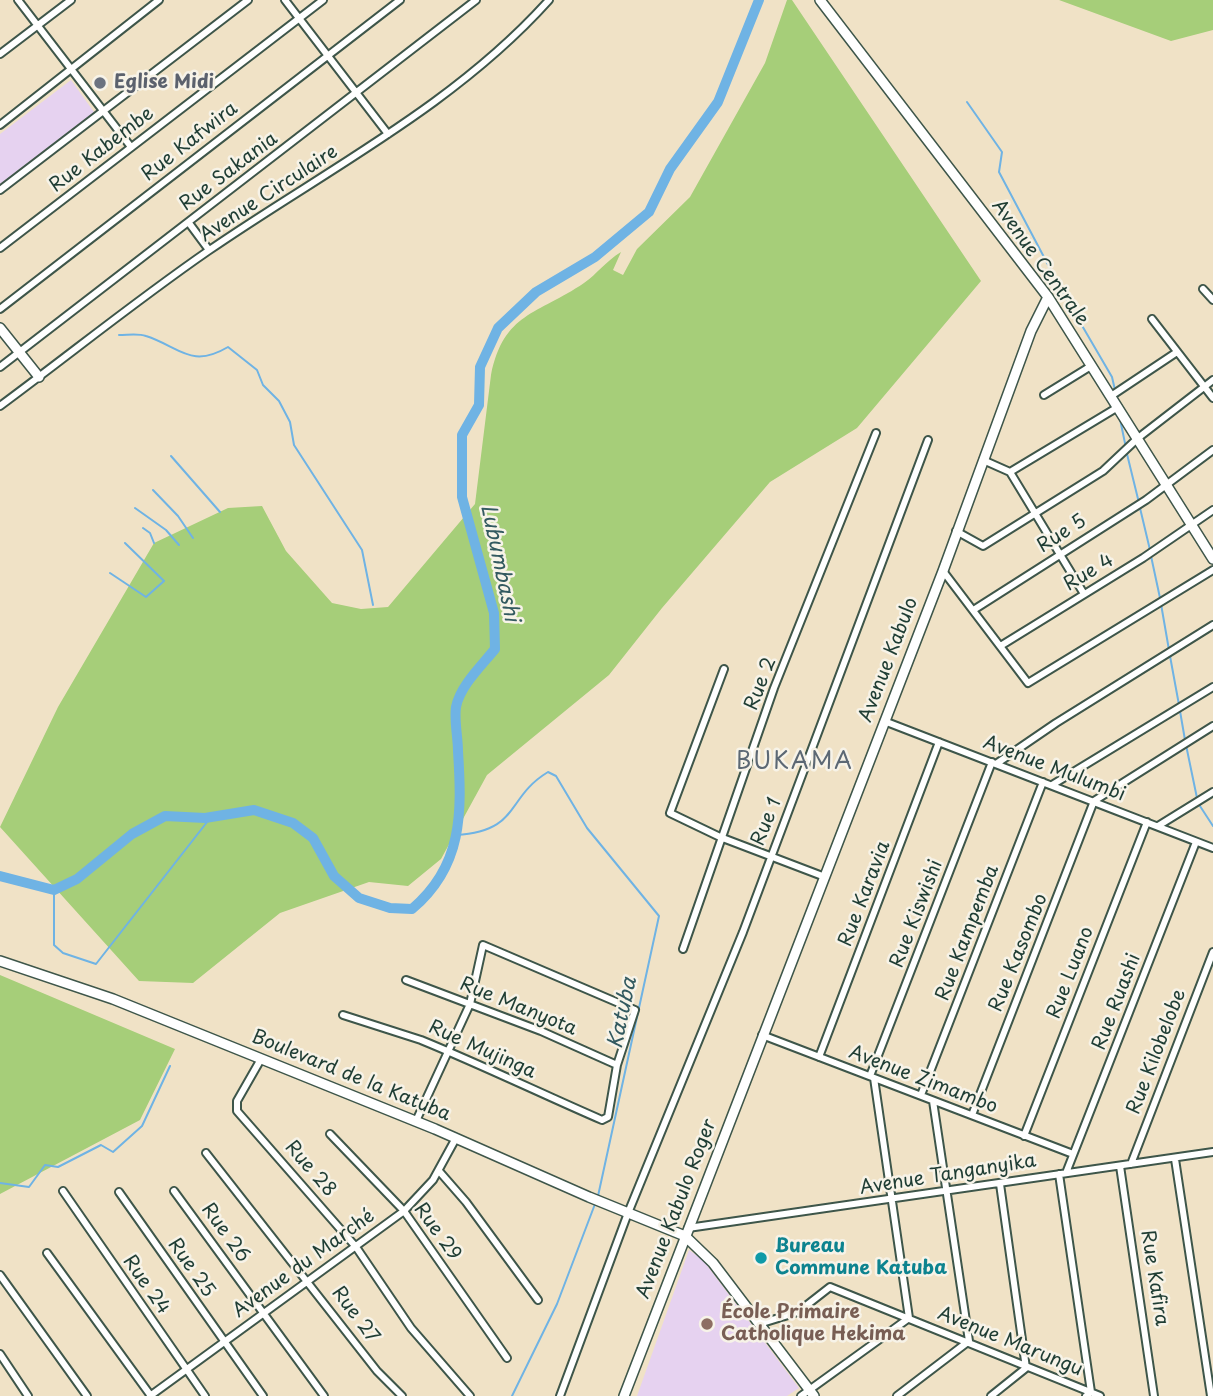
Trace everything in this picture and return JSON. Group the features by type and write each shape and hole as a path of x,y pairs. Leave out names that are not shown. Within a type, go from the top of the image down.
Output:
{"street":[{"path":"19,0 131,148"},
{"path":"0,54 71,0"},
{"path":"0,125 159,0"},
{"path":"0,190 248,0"},
{"path":"285,0 388,134"},
{"name":"Rue Kabembe","path":"0,248 323,0"},
{"name":"Rue Kafwira","path":"0,309 400,0"},
{"name":"Rue Sakania","path":"0,367 476,0"},
{"name":"Avenue Circulaire","path":"0,406 209,250 388,134 494,54 549,0"},
{"name":"Avenue Centrale","path":"820,0 1048,298 1213,559"},
{"path":"189,223 209,250"},
{"path":"1203,289 1213,300"},
{"name":"Avenue Kabulo","path":"762,1035 943,570 1031,331 1048,298"},
{"path":"1152,318 1213,398"},
{"path":"0,328 39,377"},
{"path":"1111,396 1177,352"},
{"path":"1044,395 1091,366"},
{"path":"956,531 983,546 1103,471 1138,438 1213,380"},
{"path":"1010,472 1118,407"},
{"name":"Rue 2","path":"682,949 774,688 876,433"},
{"name":"Rue 1","path":"559,1396 628,1213 718,996 928,440"},
{"name":"Rue 5","path":"975,609 1167,485 1213,450"},
{"path":"983,460 1010,472 1084,594"},
{"name":"Rue 4","path":"1002,645 1192,526 1213,510"},
{"path":"943,570 975,609 1028,683 1213,570"},
{"path":"994,763 1213,625"},
{"path":"724,669 670,813 720,837 825,877"},
{"path":"1052,786 1213,687"},
{"name":"Avenue Mulumbi","path":"884,721 1213,848"},
{"path":"1094,802 1213,726"},
{"name":"Rue Karavia","path":"819,1057 939,742"},
{"name":"Rue Kiswishi","path":"872,1077 994,763"},
{"name":"Rue Kampemba","path":"921,1095 1044,782"},
{"path":"1158,826 1213,792"},
{"name":"Rue Kasombo","path":"972,1115 1094,802"},
{"name":"Rue Luano","path":"1024,1136 1147,822"},
{"name":"Rue Ruashi","path":"1062,1174 1073,1154 1196,842"},
{"path":"416,1121 470,1004 483,945 635,1010 617,1065"},
{"name":"Rue Kilobelobe","path":"1131,1164 1213,952"},
{"name":"Boulevard de la Katuba","path":"0,961 113,999 416,1121 593,1199 687,1232"},
{"name":"Rue Manyota","path":"406,980 617,1065"},
{"name":"Rue Mujinga","path":"343,1016 449,1052 605,1120 617,1065"},
{"name":"Avenue Zimambo","path":"762,1035 1073,1154"},
{"name":"Avenue Kabulo Roger","path":"624,1396 762,1035"},
{"name":"Rue 28","path":"261,1059 237,1101 237,1111 356,1247 411,1328 470,1396"},
{"path":"687,1232 759,1324 808,1394 909,1318 872,1077"},
{"path":"897,1396 970,1341 933,1101"},
{"name":"Rue 29","path":"330,1134 404,1211 507,1358"},
{"name":"Avenue du Marché","path":"150,1396 225,1344 404,1211 439,1171 456,1138"},
{"name":"Avenue Tanganyika","path":"687,1232 1213,1152"},
{"name":"Rue 27","path":"206,1153 266,1233 309,1281 377,1371 402,1396"},
{"path":"1175,1159 1211,1396"},
{"name":"Rue Kafira","path":"1120,1166 1154,1396"},
{"path":"439,1171 466,1202 538,1300"},
{"path":"1062,1174 1089,1394"},
{"path":"991,1396 1026,1368 1000,1184"},
{"name":"Rue 24","path":"63,1191 205,1396"},
{"name":"Rue 26","path":"174,1191 324,1396"},
{"name":"Rue 25","path":"119,1192 262,1396"},
{"path":"47,1254 150,1396"},
{"path":"0,1275 87,1396"},
{"name":"Avenue Marungu","path":"759,1324 797,1311 830,1287 970,1341 1026,1368 1100,1396"},
{"path":"0,1354 28,1396"}],"shaded area":[{"path":"71,80 94,112 0,184 0,134"},
{"name":"École Primaire Catholique Hekima","path":"689,1250 703,1260 799,1388 787,1396 637,1396"}],"green space":[{"path":"787,0 792,0 981,281 857,428 770,482 662,608 609,675 487,775 441,859 408,886 369,882 280,913 193,983 139,981 0,827 58,707 154,543 228,508 262,506 286,551 332,603 361,609 388,607 475,504 491,375 504,339 525,317 584,283 621,252 613,270 623,275 637,249 690,197 765,63"},
{"path":"1059,0 1213,0 1213,30 1171,41"},
{"path":"0,975 175,1049 140,1120 0,1194"}],"waterway":[{"name":"Lubumbashi","path":"0,876 54,890 77,879 132,834 165,816 205,818 254,810 293,823 313,838 334,876 359,898 390,908 412,909 429,892 441,875 456,837 460,796 455,718 458,699 495,649 494,613 462,497 462,435 479,405 480,367 498,328 536,292 595,257 649,212 670,169 718,102 759,0"},
{"path":"967,102 1002,152 999,172 1063,293 1112,377 1115,390"},
{"path":"119,335 143,335 195,356 204,356 228,347 257,370 263,385 279,401 290,422 294,445 362,550 373,605"},
{"path":"1120,419 1126,448"},
{"path":"1127,454 1139,503"},
{"path":"171,456 220,512"},
{"path":"153,490 178,516 193,538"},
{"path":"135,508 166,530 179,545"},
{"path":"1140,508 1150,550"},
{"path":"143,528 150,533 154,543"},
{"path":"110,573 146,597 164,581 125,543"},
{"path":"1151,556 1160,598"},
{"path":"1161,604 1169,650"},
{"path":"1170,656 1179,705"},
{"path":"1180,711 1185,740"},
{"path":"1186,745 1197,798"},
{"name":"Katuba","path":"456,835 492,827 510,812 534,782 548,772 556,776 587,828 659,916 598,1196"},
{"path":"1198,803 1213,826"},
{"path":"54,890 54,945 63,953 96,964 211,817"},
{"path":"0,1183 29,1187 45,1165 58,1167 101,1145 113,1152 142,1126 170,1066"},
{"name":"Katuba","path":"512,1396 557,1304 595,1204"}],"place":[{"name":"Eglise Midi","path":"100,83"},
{"name":"Bureau Commune Katuba","path":"761,1258"},
{"name":"École Primaire Catholique Hekima","path":"707,1324"}],"district":[{"name":"BUKAMA","path":"795,763"}]}
